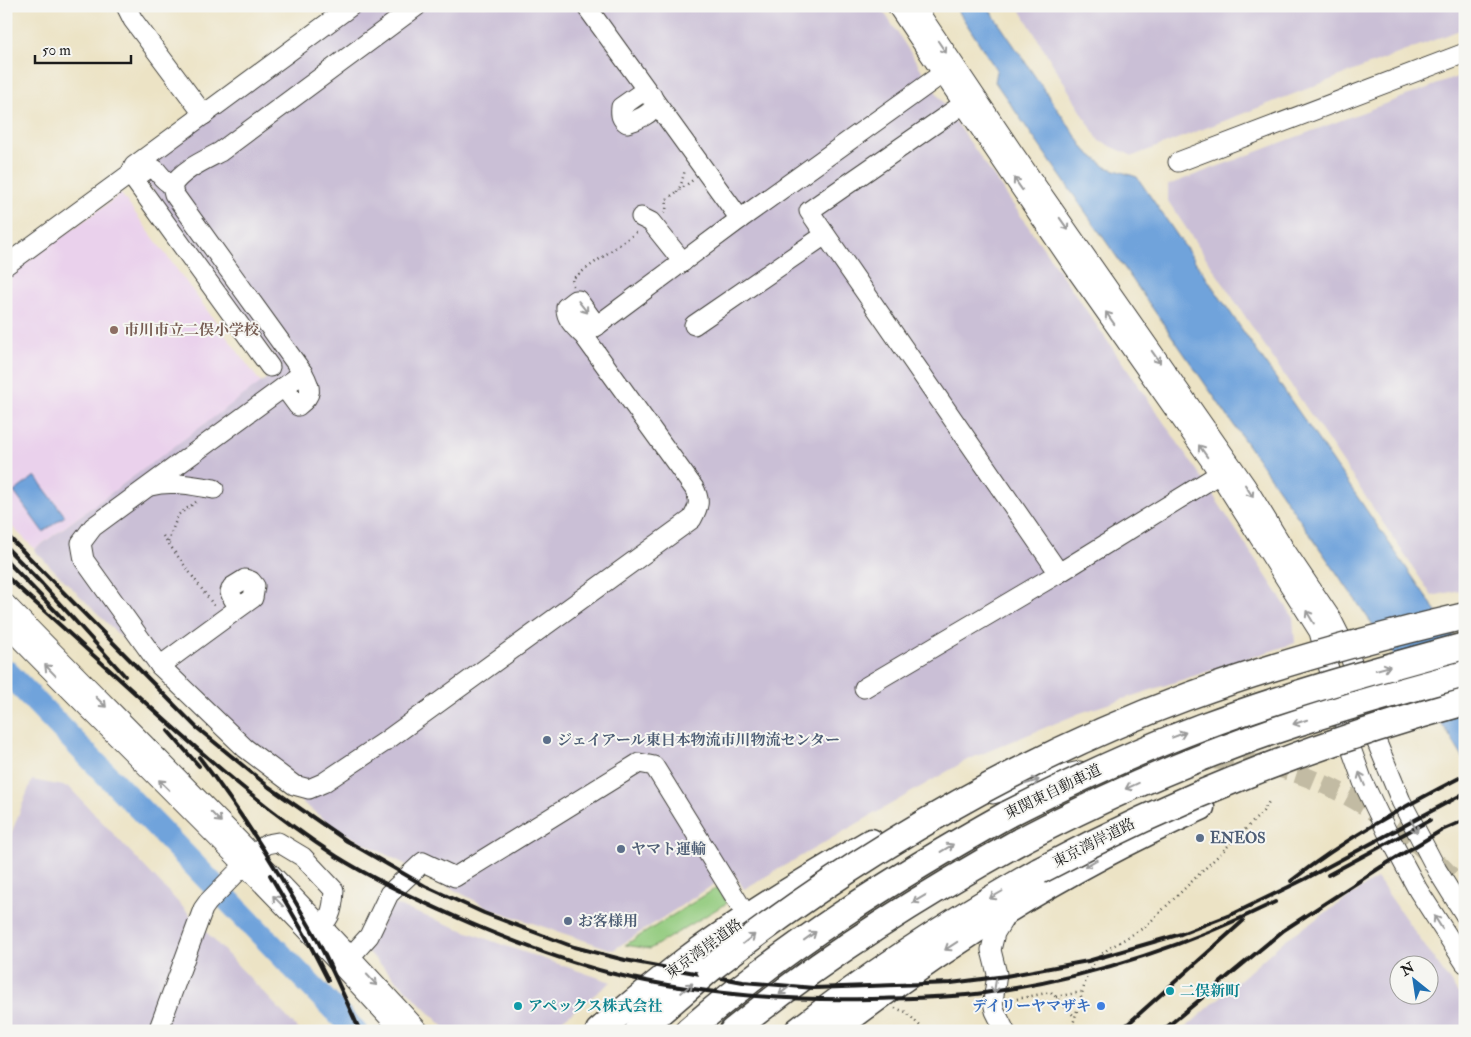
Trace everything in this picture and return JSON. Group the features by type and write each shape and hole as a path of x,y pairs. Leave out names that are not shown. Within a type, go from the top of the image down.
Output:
{"highway":[{"name":"東京湾岸道路","path":"638,1031 710,969 796,905 880,850 967,798 1038,761 1116,725 1221,684 1342,647 1465,616"},
{"name":"東京湾岸道路","path":"599,1031 686,961 748,918 826,868 902,825 978,788 1088,742 1187,707 1338,659 1465,627"},
{"name":"東関東自動車道","path":"688,1031 816,932 898,878 977,831 1062,787 1166,740 1259,706 1377,669 1465,646"},
{"name":"東関東自動車道","path":"741,1025 834,954 912,903 1022,840 1092,804 1180,766 1276,730 1352,705 1465,674"},
{"name":"東京湾岸道路","path":"832,1031 914,971 1010,909 1092,862 1163,825 1257,782 1374,733 1465,701"},
{"name":"東京湾岸道路","path":"798,1031 866,980 934,934 989,899 1084,846 1139,819 1224,782 1358,733 1465,701"},
{"path":"674,1031 730,997"}],"street":[{"path":"126,6 133,20 204,115"},
{"path":"270,367 132,177 134,166 351,6"},
{"path":"172,185 176,180 220,152 417,6"},
{"path":"586,6 740,219"},
{"path":"897,6 948,70 1225,470 1319,632 1338,659 1374,733 1401,801 1437,870 1465,915"},
{"path":"915,6 948,70"},
{"path":"1178,162 1465,53"},
{"path":"6,265 132,177 148,169 156,169 164,180 172,185 174,194 303,373 93,527 81,543 84,560 160,666 245,748 294,785 309,789 323,783 390,737 692,519 700,506 699,496 591,331 740,219 948,70"},
{"path":"969,100 809,211 1059,573"},
{"path":"647,221 651,222 683,262"},
{"path":"694,325 825,235"},
{"path":"864,688 1059,573 1225,470"},
{"path":"147,487 160,483 173,483 208,494"},
{"path":"6,604 243,866"},
{"path":"160,666 244,604"},
{"path":"6,625 243,866 317,931 419,1031"},
{"path":"1338,659 1349,743 1363,782 1402,862 1465,963"},
{"path":"902,825 945,808 1043,779 1078,771 1170,760 1214,760"},
{"path":"346,961 369,936 389,894 423,862 455,876 639,763 654,766 748,918"},
{"path":"158,1031 203,909 213,896 267,844 278,842 303,857 322,875 334,890 334,906 328,919 317,931"},
{"path":"1005,1031 995,1011 993,1002 997,974 991,950 995,933 1010,909"},
{"path":"346,961 401,1031"}],"path":[{"path":"677,192 684,174 685,163"},
{"path":"574,290 572,279 647,221 666,211 667,199 699,175"},
{"path":"168,542 178,515 208,494"},
{"path":"163,536 224,619"},
{"path":"1071,1031 1081,992 1088,973 1097,958 1108,949 1145,928 1262,813 1270,800"},
{"path":"1012,1000 1052,992 1075,1017"},
{"path":"1056,997 1081,992"},
{"path":"889,1007 906,1012 925,1031"},
{"path":"1073,1025 1079,1031"}],"shaded area":[{"path":"356,6 880,6 947,109 1198,472 1293,617 1295,643 1080,713 967,760 744,889 733,872 613,950 493,910 337,829 235,751 34,550 282,367 138,170"},
{"path":"1018,6 1465,6 1465,28 1133,156 1099,141"},
{"path":"1465,74 1465,589 1432,596 1168,201 1168,185"},
{"name":"市川市立二俣小学校","path":"121,194 261,383 35,549 6,521 6,277"},
{"path":"32,780 69,787 300,1031 6,1031 6,847"},
{"path":"1377,878 1431,954 1388,954 1388,1004 1438,1004 1438,965 1465,1003 1465,1031 1182,1031 1285,940"},
{"path":"393,904 503,945 611,982 548,1031 448,1031 366,950"}],"green space":[{"path":"718,887 727,903 650,949 625,945"}],"water":[{"path":"955,6 987,6 1086,151 1106,167 1137,177 1465,653 1465,761 1446,730 995,82 997,71"},
{"path":"35,476 65,516 43,532 14,492"}],"waterway":[{"path":"6,671 355,1031"}],"tunnel":[{"path":"1214,760 1269,766 1301,775 1347,796 1390,823 1411,839 1430,855 1465,892"}],"railway":[{"path":"6,534 196,727 269,787 347,841 425,886 484,913 574,947 625,960 743,982 814,988 951,983 1006,976 1088,961 1181,934 1235,913 1305,879 1465,793"},
{"path":"6,547 125,676"},
{"path":"6,560 63,619"},
{"path":"6,576 216,765 262,803 336,856 395,889 475,925 551,955 610,973 674,986 739,995 805,999 871,999 970,995 1059,979 1133,959 1205,933 1275,902"},
{"path":"168,731 199,766"},
{"path":"199,757 245,821 301,911 326,958 360,1031"},
{"path":"1291,881 1354,837 1465,775"},
{"path":"1328,875 1430,820"},
{"path":"1162,1031 1284,930 1381,867 1442,830 1465,820"},
{"path":"270,875 306,937 328,980"},
{"path":"1120,1031 1243,921"}],"place":[{"name":"市川市立二俣小学校","path":"114,330"},
{"name":"ジェイアール東日本物流市川物流センター","path":"547,740"},
{"name":"ENEOS","path":"1200,838"},
{"name":"ヤマト運輸","path":"621,849"},
{"name":"お客様用","path":"568,921"},
{"name":"二俣新町","path":"1170,991"},
{"name":"アペックス株式会社","path":"518,1006"},
{"name":"デイリーヤマザキ","path":"1101,1006"}]}
